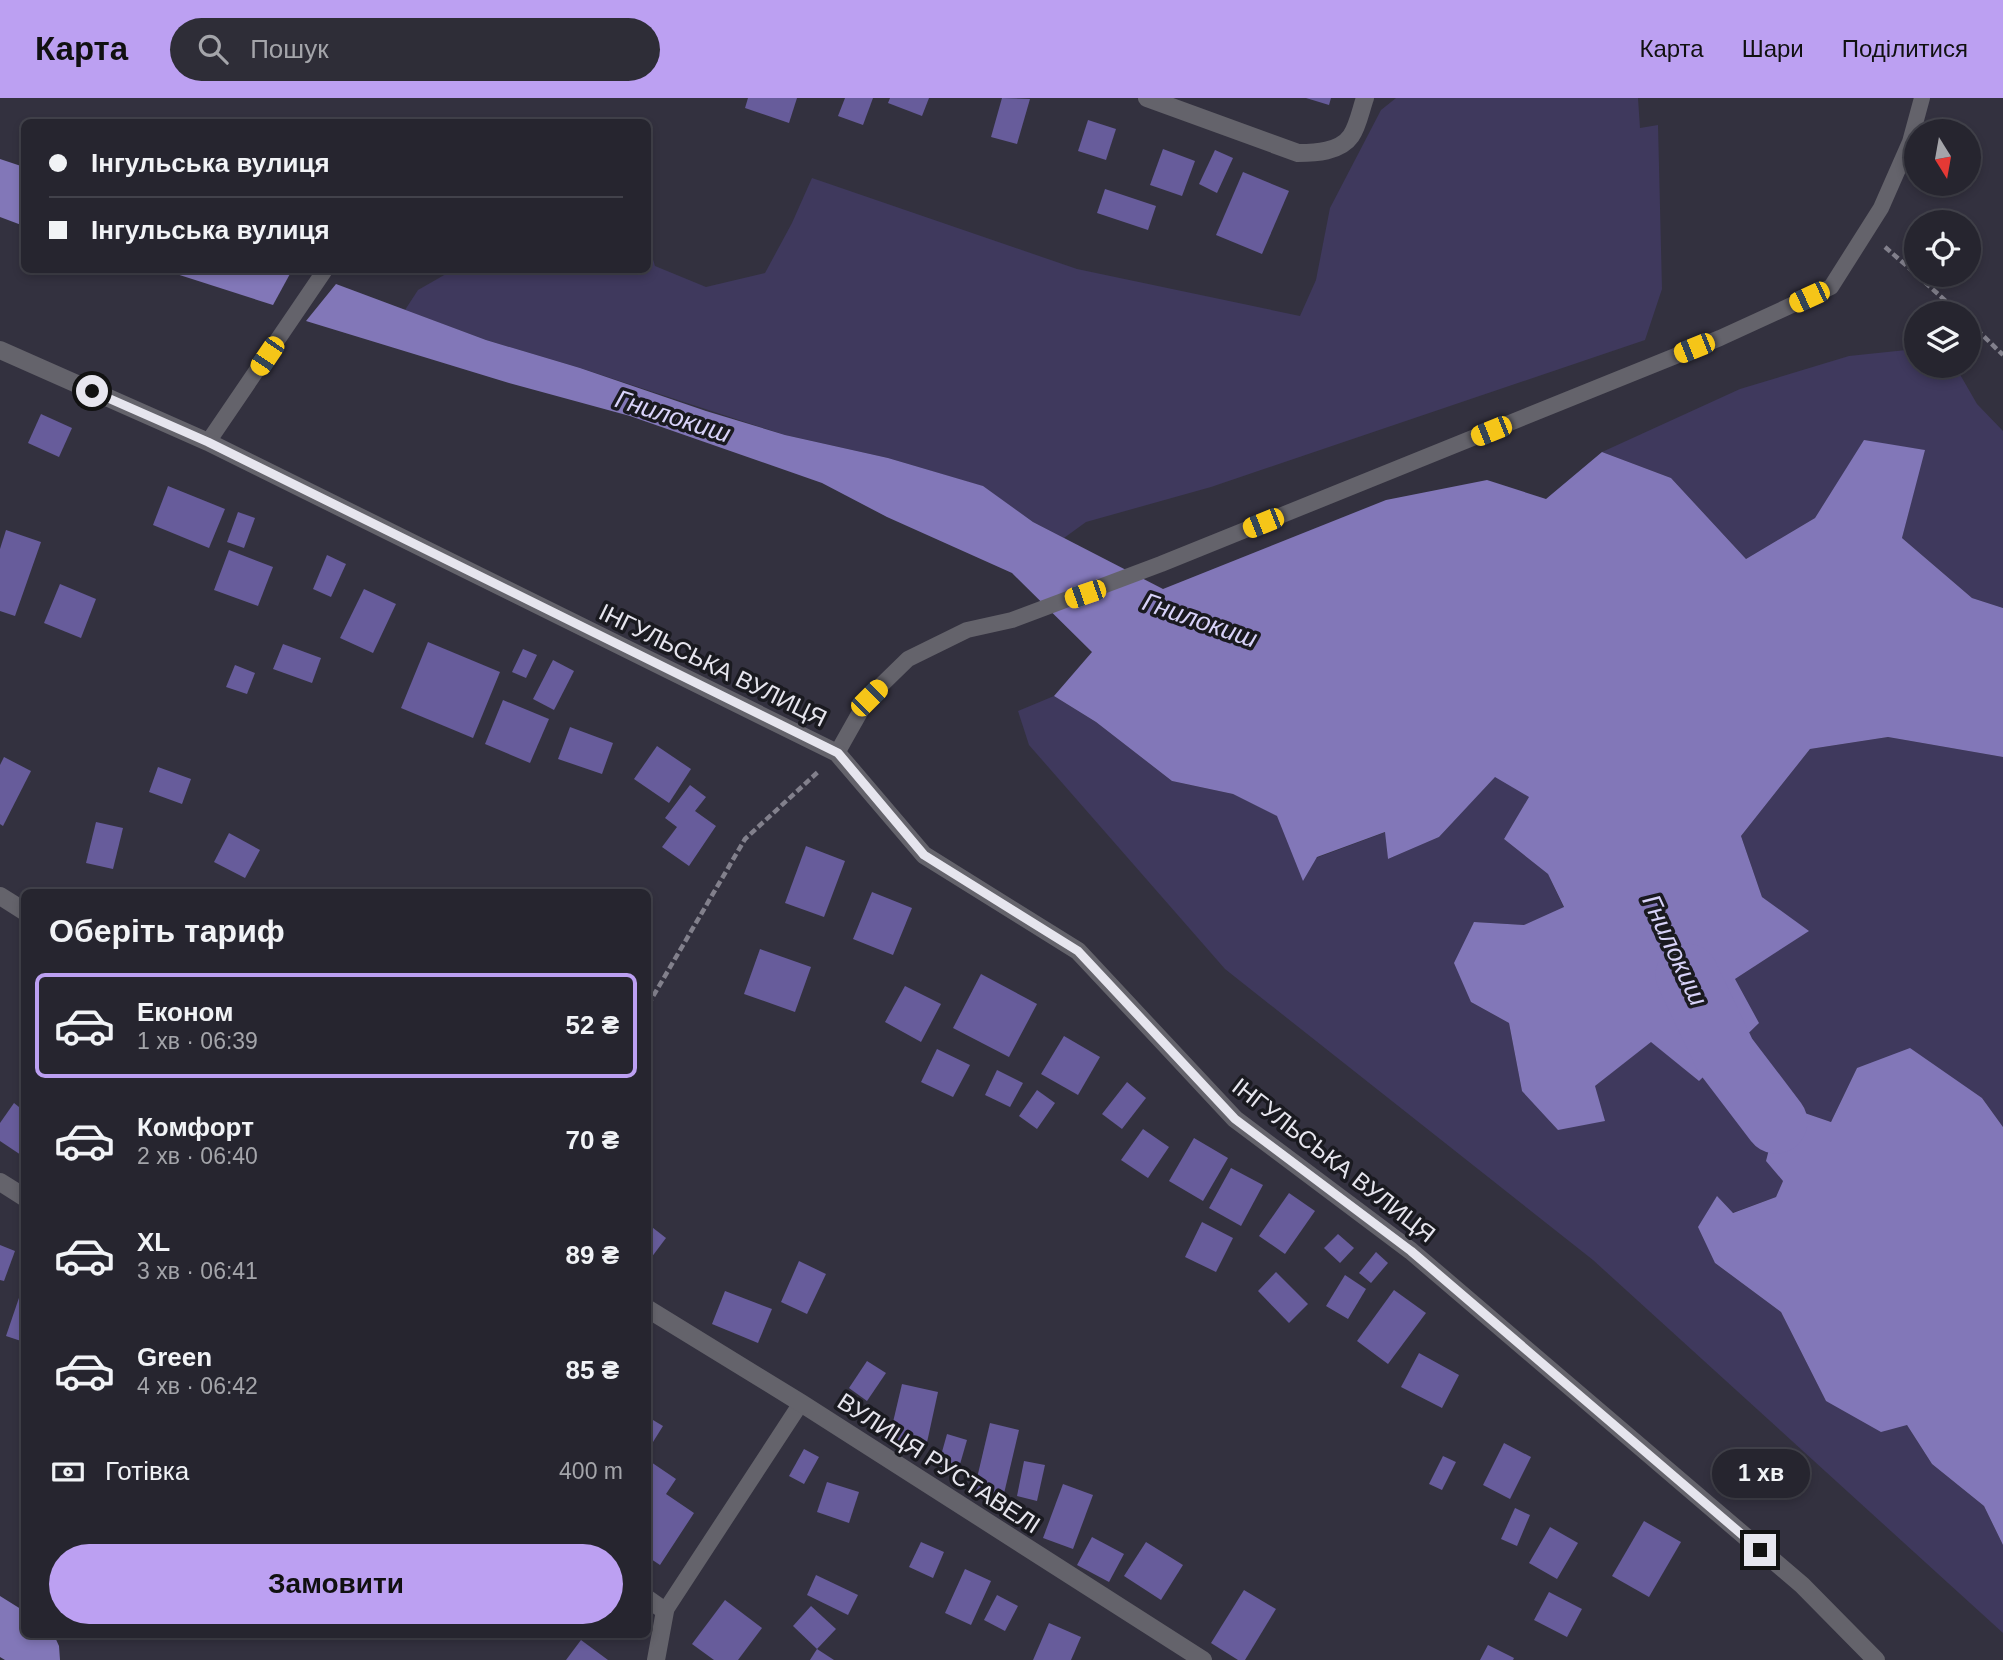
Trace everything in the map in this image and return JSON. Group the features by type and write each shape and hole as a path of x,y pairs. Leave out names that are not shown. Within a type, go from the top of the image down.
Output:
{"street":[{"path":"1147,98 1298,153 1317,153 1335,148 1351,137 1365,98"},
{"name":"ІНГУЛЬСЬКА ВУЛИЦЯ","path":"0,350 208,442 838,753 924,855 1078,951 1235,1119 1411,1251 1801,1585 1876,1660"},
{"path":"0,896 21,909"},
{"path":"0,1182 21,1195"},
{"name":"ВУЛИЦЯ РУСТАВЕЛІ","path":"651,1311 801,1403 1203,1660"},
{"path":"651,1601 665,1611 656,1660"}],"lane":[{"path":"838,753 869,698 908,659 967,630 1012,620 1161,564 1707,343 1831,287 1881,208 1910,142 1922,98"},
{"path":"208,442 323,273"},
{"path":"665,1611 801,1403"}],"path":[{"path":"1866,231 1904,263"},
{"path":"1931,287 1946,301"},
{"path":"1981,334 2003,355"},
{"path":"651,1000 745,839 838,753"}],"shaded area":[{"path":"1396,98 1638,98 1640,128 1658,125 1662,289 1645,340 1211,487 1086,522 1064,538 1033,522 982,486 888,458 785,435 486,340 405,310 418,290 446,274 651,273 651,253 655,266 706,287 765,273 812,178 1077,269 1300,316 1316,280 1330,208 1381,110"},
{"path":"1904,350 1904,378 1962,378 1977,404 2003,431 2003,608 1972,598 1902,538 1924,450 1864,441 1815,518 1746,559 1671,478 1602,452 1740,389 1849,356"},
{"path":"1054,696 1096,722 1172,781 1233,794 1278,816 1316,858 1386,832 1388,859 1439,837 1495,776 1530,797 1504,839 1548,874 1564,908 1524,925 1474,922 1471,1002 1509,1023 1522,1091 1595,1086 1651,1041 1699,1081 1725,1055 1735,979 1808,931 1762,897 1741,836 1810,749 1888,737 2003,757 2003,1127 1982,1098 1857,1068 1831,1122 1796,1110 1783,1181 1776,1197 1732,1213 1715,1263 1781,1312 1826,1401 1907,1425 1932,1464 1984,1506 2003,1545 2003,1633 1593,1260 1225,969 1029,745 1018,711"}],"water":[{"path":"0,159 21,166 21,225 0,217"},
{"path":"173,273 290,273 273,305"},
{"path":"336,284 486,340 580,368 706,411 785,435 888,458 983,486 1033,522 1163,589 1386,500 1487,480 1546,499 1602,452 1671,478 1746,559 1815,518 1864,440 1925,450 1902,538 1972,598 2003,608 2003,757 1888,737 1810,749 1741,836 1762,897 1809,931 1735,979 1759,1023 1699,1081 1651,1042 1595,1086 1605,1121 1558,1130 1522,1091 1509,1023 1471,1002 1454,963 1474,922 1524,925 1564,907 1548,874 1504,839 1529,797 1495,777 1439,837 1388,859 1385,832 1317,857 1303,881 1277,816 1233,794 1172,781 1096,722 1054,696 1092,652 1012,573 887,517 822,483 630,416 509,383 306,321"},
{"path":"1910,1048 1982,1098 2003,1127 2003,1545 1984,1506 1932,1464 1907,1425 1881,1432 1826,1401 1781,1312 1715,1263 1698,1227 1717,1196 1733,1213 1776,1197 1783,1181 1766,1161 1776,1122 1796,1110 1831,1122 1857,1068"},
{"path":"0,1596 21,1609 21,1638 55,1638 60,1660 5,1660 0,1657"}],"building":[{"path":"748,98 797,98 789,123 745,108"},
{"path":"845,98 873,98 863,125 838,116"},
{"path":"890,98 929,98 922,116 888,103"},
{"path":"1002,98 1030,99 1017,144 991,137"},
{"path":"1306,98 1331,98 1329,105"},
{"path":"1088,120 1116,129 1106,160 1078,151"},
{"path":"1163,149 1195,161 1182,196 1150,185"},
{"path":"1215,150 1233,158 1217,193 1199,184"},
{"path":"1243,172 1289,191 1262,254 1216,235"},
{"path":"1105,189 1156,206 1148,230 1097,213"},
{"path":"41,414 72,428 59,457 28,443"},
{"path":"168,486 225,509 209,548 153,525"},
{"path":"238,512 255,518 244,548 227,542"},
{"path":"6,530 41,542 15,616 0,611 0,549"},
{"path":"229,550 273,567 258,606 214,590"},
{"path":"327,555 346,564 331,597 313,589"},
{"path":"60,584 96,599 81,638 44,623"},
{"path":"364,589 396,604 373,653 340,638"},
{"path":"428,642 500,672 473,738 401,708"},
{"path":"283,644 321,658 312,683 273,669"},
{"path":"523,649 537,655 526,678 512,672"},
{"path":"553,660 574,671 554,710 533,699"},
{"path":"235,665 255,673 247,694 226,687"},
{"path":"503,700 549,719 530,763 485,744"},
{"path":"570,727 613,743 602,774 558,759"},
{"path":"657,746 691,769 669,803 634,779"},
{"path":"4,757 31,771 3,826 0,824 0,765"},
{"path":"158,767 191,779 182,804 149,792"},
{"path":"690,785 706,797 695,811 716,826 689,866 662,847 677,827 665,818"},
{"path":"96,822 123,828 113,869 86,863"},
{"path":"229,833 260,850 245,878 214,862"},
{"path":"806,846 845,861 824,917 785,903"},
{"path":"872,892 912,908 893,955 853,939"},
{"path":"760,949 811,967 795,1012 744,994"},
{"path":"981,974 1037,1004 1009,1057 953,1028"},
{"path":"905,986 941,1004 921,1042 885,1022"},
{"path":"1064,1036 1100,1057 1078,1095 1041,1074"},
{"path":"937,1049 970,1065 953,1097 921,1082"},
{"path":"997,1070 1023,1083 1010,1107 985,1095"},
{"path":"1127,1082 1146,1098 1122,1129 1102,1114"},
{"path":"1037,1090 1055,1103 1037,1129 1019,1116"},
{"path":"14,1103 21,1109 21,1155 0,1141 0,1123"},
{"path":"1143,1129 1169,1147 1148,1178 1121,1160"},
{"path":"1194,1138 1228,1158 1203,1201 1169,1181"},
{"path":"1231,1168 1263,1185 1241,1226 1209,1208"},
{"path":"1289,1193 1315,1211 1285,1254 1259,1236"},
{"path":"1202,1222 1233,1238 1216,1272 1185,1257"},
{"path":"651,1226 666,1238 651,1258"},
{"path":"1338,1234 1354,1248 1340,1263 1324,1248"},
{"path":"0,1245 15,1251 4,1281 0,1280"},
{"path":"1376,1252 1388,1263 1371,1283 1359,1273"},
{"path":"799,1261 826,1274 807,1314 781,1302"},
{"path":"1276,1272 1308,1304 1289,1323 1258,1291"},
{"path":"1345,1275 1366,1289 1348,1319 1326,1306"},
{"path":"1394,1290 1426,1313 1388,1364 1357,1341"},
{"path":"725,1291 772,1309 758,1343 712,1324"},
{"path":"21,1292 21,1341 6,1336"},
{"path":"1419,1353 1459,1375 1442,1408 1401,1387"},
{"path":"867,1361 886,1373 867,1401 849,1388"},
{"path":"902,1384 938,1392 926,1447 889,1439"},
{"path":"651,1419 663,1426 651,1445"},
{"path":"990,1423 1019,1430 1002,1502 973,1495"},
{"path":"947,1434 967,1440 958,1471 938,1466"},
{"path":"1504,1443 1531,1457 1510,1499 1483,1485"},
{"path":"804,1449 819,1457 804,1484 789,1476"},
{"path":"1443,1456 1456,1462 1442,1490 1429,1484"},
{"path":"1024,1461 1045,1465 1037,1501 1017,1496"},
{"path":"651,1462 676,1479 666,1494 694,1513 660,1565 651,1559"},
{"path":"827,1482 859,1492 849,1523 817,1512"},
{"path":"1063,1484 1093,1495 1073,1549 1043,1538"},
{"path":"1515,1508 1530,1515 1517,1546 1501,1539"},
{"path":"1644,1521 1681,1542 1649,1597 1612,1576"},
{"path":"1550,1527 1578,1543 1557,1579 1529,1563"},
{"path":"1092,1537 1124,1554 1109,1582 1077,1565"},
{"path":"921,1542 944,1552 933,1578 909,1567"},
{"path":"1146,1542 1183,1565 1161,1600 1124,1576"},
{"path":"965,1569 991,1581 971,1625 945,1613"},
{"path":"816,1575 858,1595 848,1615 807,1595"},
{"path":"1244,1590 1276,1609 1245,1660 1238,1660 1211,1643"},
{"path":"1549,1592 1582,1609 1567,1637 1534,1620"},
{"path":"997,1595 1018,1606 1005,1631 984,1620"},
{"path":"725,1600 762,1628 738,1660 714,1660 692,1644"},
{"path":"811,1606 836,1629 817,1649 793,1626"},
{"path":"1049,1623 1081,1637 1071,1660 1033,1660"},
{"path":"581,1640 608,1660 566,1660"},
{"path":"1488,1645 1514,1658 1513,1660 1480,1660"},
{"path":"817,1649 834,1660 810,1660"}],"waterway":[{"name":"Гнилокиш","path":"1687,975 1725,1055 1776,1122"}],"route":[{"path":"92,391 208,442 838,753 924,855 1078,951 1235,1119 1411,1251 1760,1550"}]}
